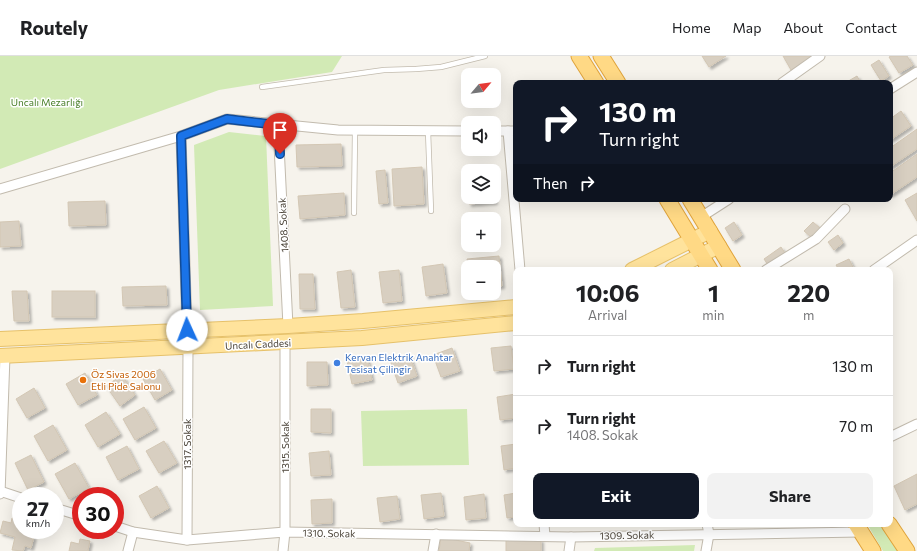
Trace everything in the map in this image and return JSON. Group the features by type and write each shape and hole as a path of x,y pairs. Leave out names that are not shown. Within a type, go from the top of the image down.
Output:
{"highway":[{"path":"579,56 594,80"},
{"path":"601,56 616,80"},
{"path":"669,202 708,267"},
{"path":"692,202 731,267"},
{"path":"891,527 907,551"},
{"path":"858,528 873,551"}],"main road":[{"path":"638,267 710,231"},
{"path":"678,267 719,246"},
{"name":"Uncalı Caddesi","path":"0,340 288,326 513,307"},
{"name":"Uncalı Caddesi","path":"3,356 188,348 362,338 513,323"}],"street":[{"path":"786,80 820,56"},
{"path":"893,86 917,72"},
{"path":"0,189 181,136 227,119 338,130 461,131"},
{"name":"1408. Sokak","path":"278,125 288,326"},
{"path":"501,131 512,131 513,148"},
{"path":"181,136 187,330"},
{"path":"516,202 520,267"},
{"path":"701,217 724,202"},
{"path":"771,267 816,239 845,210"},
{"path":"878,267 917,240"},
{"name":"1315. Sokak","path":"283,551 285,532 285,342"},
{"name":"1317. Sokak","path":"187,540 188,348"},
{"path":"3,356 0,492 12,495"},
{"path":"893,436 917,424"},
{"path":"544,527 545,536"},
{"path":"706,551 709,534 708,527"},
{"name":"1309. Sokak","path":"545,536 571,537 709,534 858,528"},
{"name":"1310. Sokak","path":"124,529 133,532 187,540 285,532 545,536"},
{"path":"128,551 133,532"},
{"path":"433,551 436,534"},
{"path":"570,551 571,537"}],"lane":[{"path":"262,87 384,70 441,67 485,56"},
{"path":"354,213 355,130"},
{"path":"428,130 431,211"}],"green space":[{"name":"Uncalı Mezarlığı","path":"0,56 342,56 332,72 219,90 0,169"},
{"path":"229,132 266,136 273,306 200,310 194,145"},
{"path":"467,409 469,465 363,466 361,411"},
{"path":"869,527 884,527 900,551 883,551"},
{"path":"695,545 694,551 594,551 595,548"}],"building":[{"path":"702,56 726,56 709,67"},
{"path":"783,56 817,56 791,70"},
{"path":"907,56 913,65 899,73 889,57"},
{"path":"879,60 889,76 880,80 871,65"},
{"path":"857,76 859,80 850,80"},
{"path":"901,111 911,126 893,138 893,117"},
{"path":"917,129 917,149 893,165 893,146"},
{"path":"341,144 342,166 297,167 296,145"},
{"path":"917,154 917,177 893,193 893,171"},
{"path":"422,167 424,204 394,206 392,169"},
{"path":"385,170 388,203 379,204 376,171"},
{"path":"344,193 345,215 300,219 298,196"},
{"path":"917,193 917,221 905,200"},
{"path":"105,201 106,225 69,226 68,202"},
{"path":"19,221 21,246 0,247 0,222"},
{"path":"734,222 742,235 733,241 725,228"},
{"path":"813,222 820,228 811,237 804,231"},
{"path":"838,235 843,243 834,250 828,242"},
{"path":"781,247 785,253 768,265 764,259"},
{"path":"499,256 499,260 467,260"},
{"path":"849,259 853,267 837,267 836,265"},
{"path":"443,264 447,293 426,296 422,267"},
{"path":"351,270 355,307 341,308 337,272"},
{"path":"399,270 402,301 383,303 379,272"},
{"path":"299,274 313,274 315,309 300,309"},
{"path":"166,286 167,305 123,306 122,287"},
{"path":"12,291 27,291 29,321 14,321"},
{"path":"52,291 95,291 95,317 52,317"},
{"path":"511,346 513,369 494,371 491,348"},
{"path":"452,348 460,371 441,377 433,355"},
{"path":"409,354 417,376 398,383 390,360"},
{"path":"367,357 372,380 352,384 347,361"},
{"path":"307,362 327,362 328,385 307,386"},
{"path":"160,369 172,390 155,400 143,379"},
{"path":"85,373 97,395 78,405 66,384"},
{"path":"122,375 135,395 120,406 106,386"},
{"path":"34,388 45,408 27,418 16,399"},
{"path":"513,394 513,418 500,420 497,397"},
{"path":"144,407 156,428 135,440 123,419"},
{"path":"311,409 331,409 331,433 311,432"},
{"path":"106,412 120,434 98,447 85,425"},
{"path":"53,425 67,450 48,461 34,436"},
{"path":"164,441 177,463 159,473 146,451"},
{"path":"513,444 513,468 504,470 501,446"},
{"path":"127,446 139,469 118,480 106,457"},
{"path":"329,451 331,475 311,476 309,453"},
{"path":"31,455 44,482 34,487 27,487 15,463"},
{"path":"75,463 88,487 72,487 72,497 69,499 64,487 62,487 55,474"},
{"path":"917,474 917,504 905,510 894,486"},
{"path":"157,486 169,508 151,518 139,496"},
{"path":"441,493 444,516 424,519 421,495"},
{"path":"484,494 486,518 466,520 464,497"},
{"path":"513,494 513,517 507,518 504,495"},
{"path":"397,496 400,519 380,522 377,498"},
{"path":"332,499 332,523 312,524 311,500"},
{"path":"12,518 12,536 0,533 3,521 11,523"},
{"path":"441,537 470,543 469,551 439,551"},
{"path":"506,538 541,540 541,551 506,551"},
{"path":"15,539 33,539 31,548 25,546 23,551 12,550"},
{"path":"80,539 90,541 89,551 69,551 71,542 79,544"}],"place":[{"name":"Kervan Elektrik Anahtar Tesisat Çilingir","path":"337,363"},
{"name":"Öz Sivas 2006 Etli Pide Salonu","path":"83,380"}],"route":[{"path":"187,330 181,136 227,119 278,125 280,154"}]}
